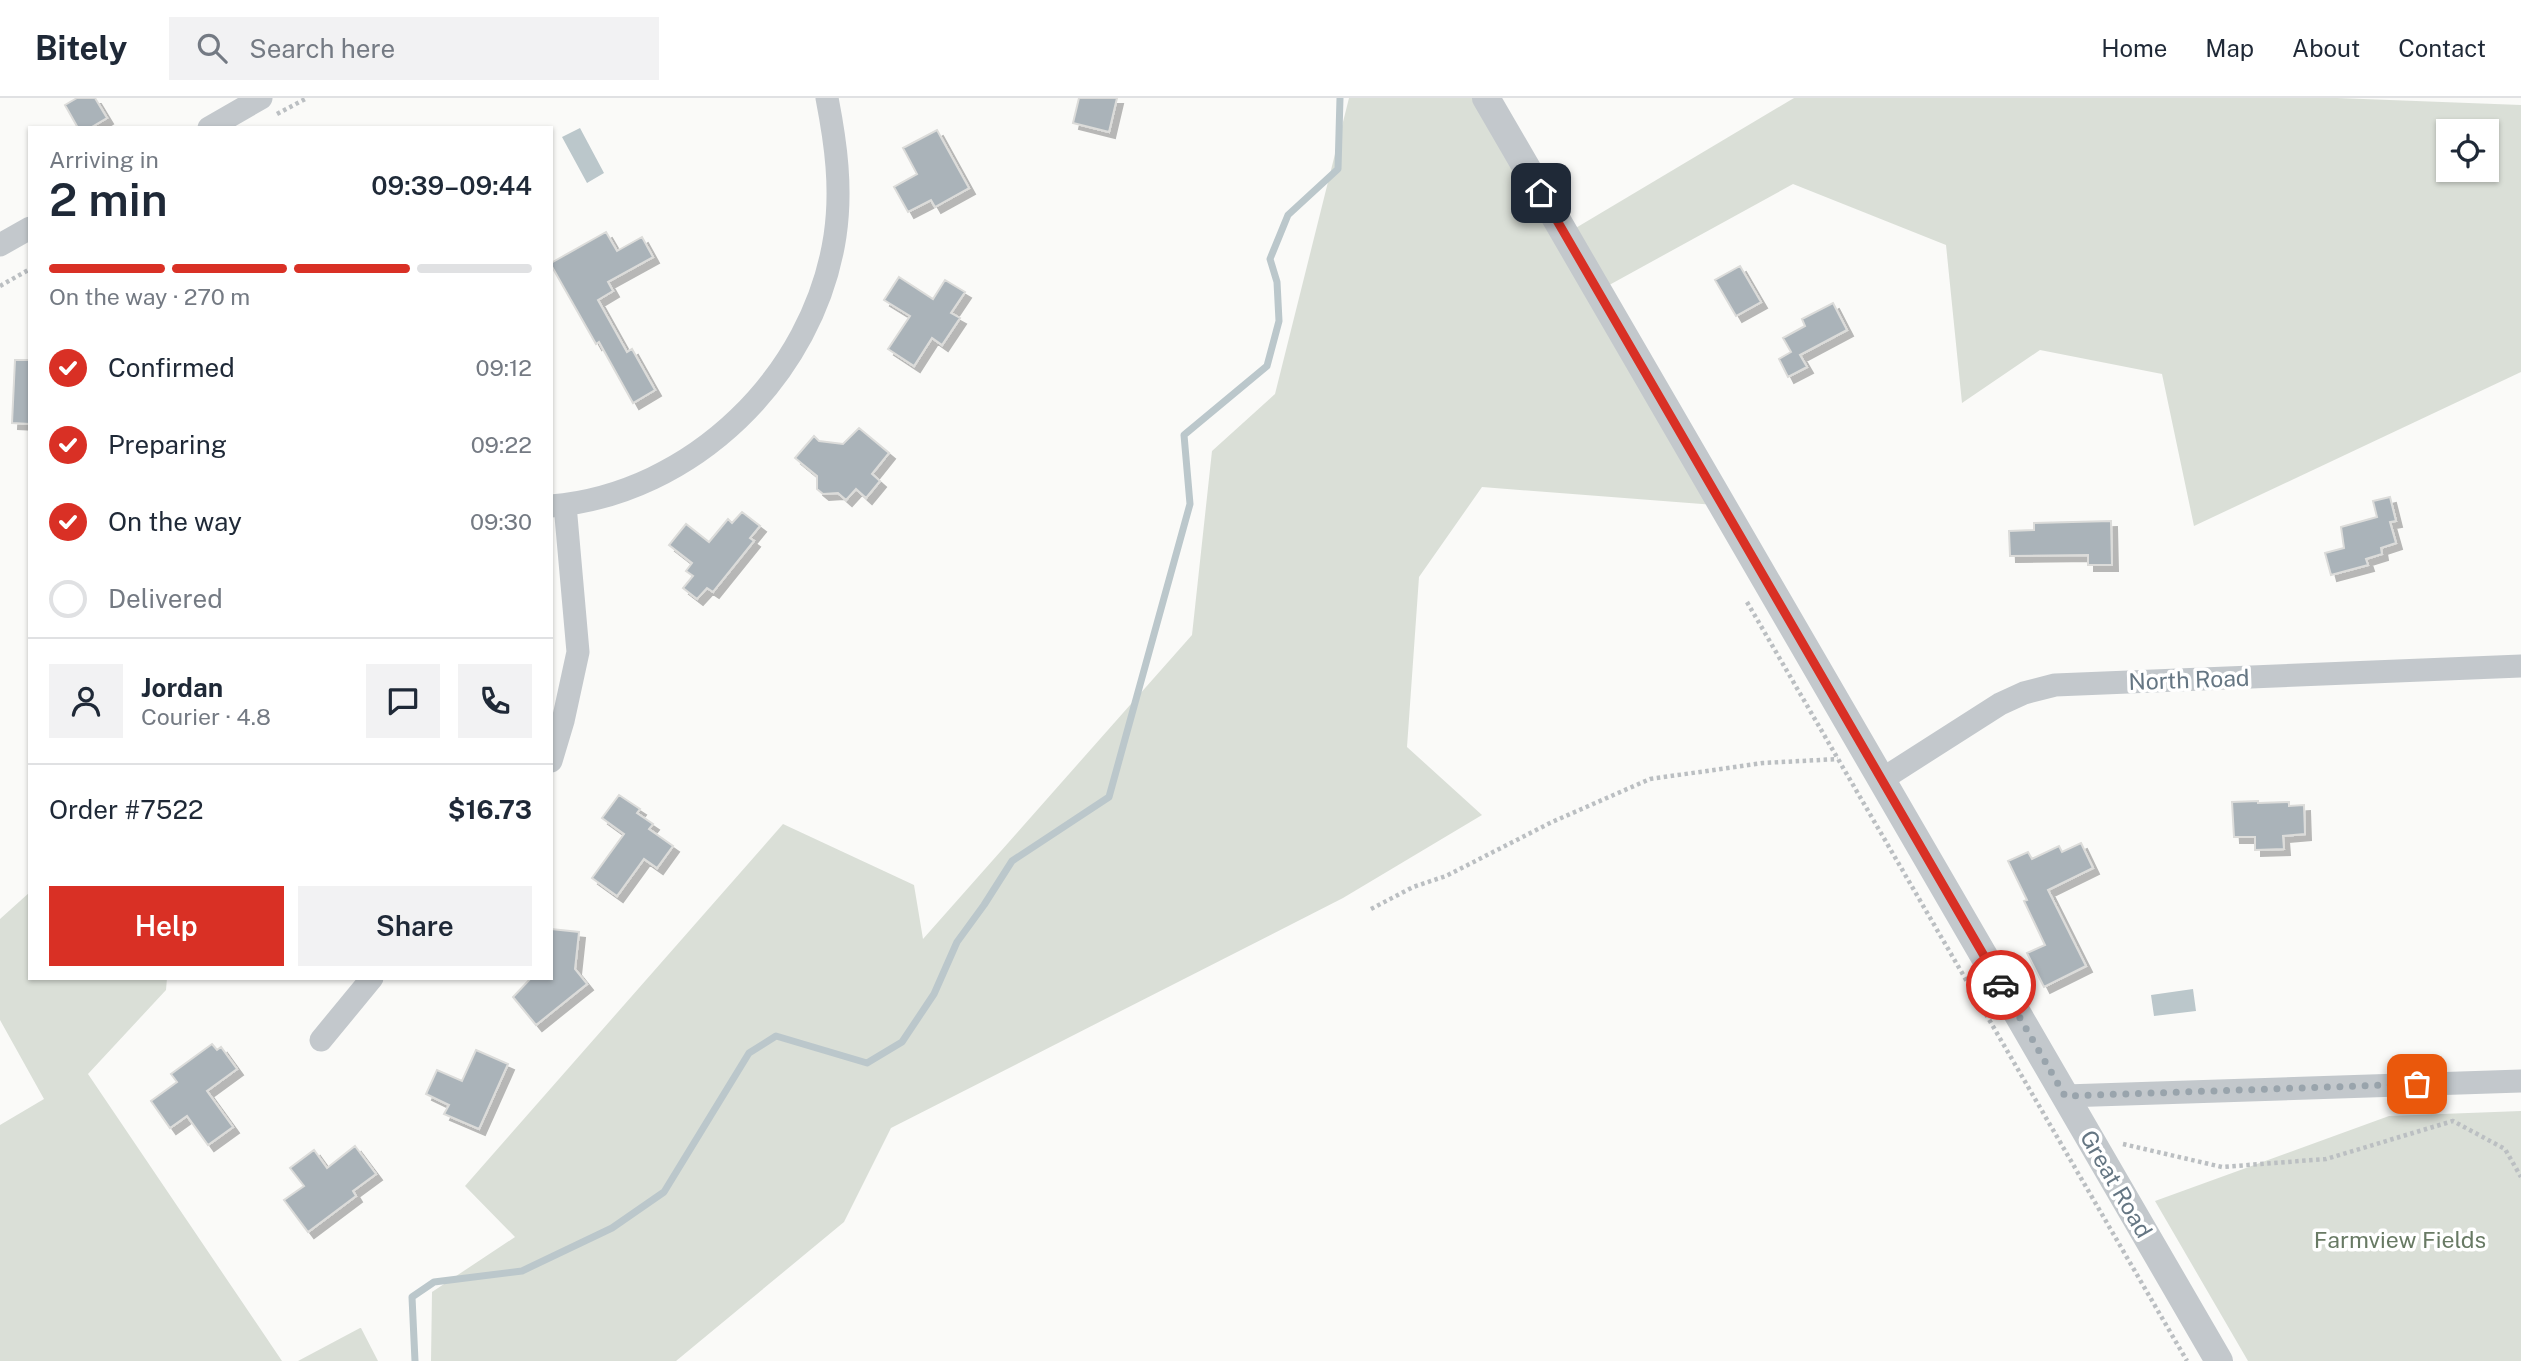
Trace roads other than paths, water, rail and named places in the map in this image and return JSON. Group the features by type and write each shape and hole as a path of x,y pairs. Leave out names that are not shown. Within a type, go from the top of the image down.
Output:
{"street":[{"path":"212,126 261,98"},
{"path":"553,754 578,652 558,506 629,488 671,469 704,448 747,410 773,381 813,312 826,275 835,236 838,157 827,98"},
{"name":"Great Road","path":"1486,98 2219,1361"},
{"path":"0,245 28,229"},
{"name":"North Road","path":"1881,780 2000,704 2024,693 2054,685 2521,666"},
{"path":"321,1040 370,980"},
{"path":"2065,1096 2521,1081"}],"waterway":[{"path":"415,1361 412,1297 434,1282 522,1271 612,1228 664,1192 749,1053 776,1036 867,1063 902,1042 934,994 957,942 1012,861 1109,797 1190,504 1184,435 1267,366 1279,321 1277,282 1270,259 1288,215 1338,169 1340,98"}],"park label":[{"name":"Farmview Fields","path":"2400,1240"}]}
